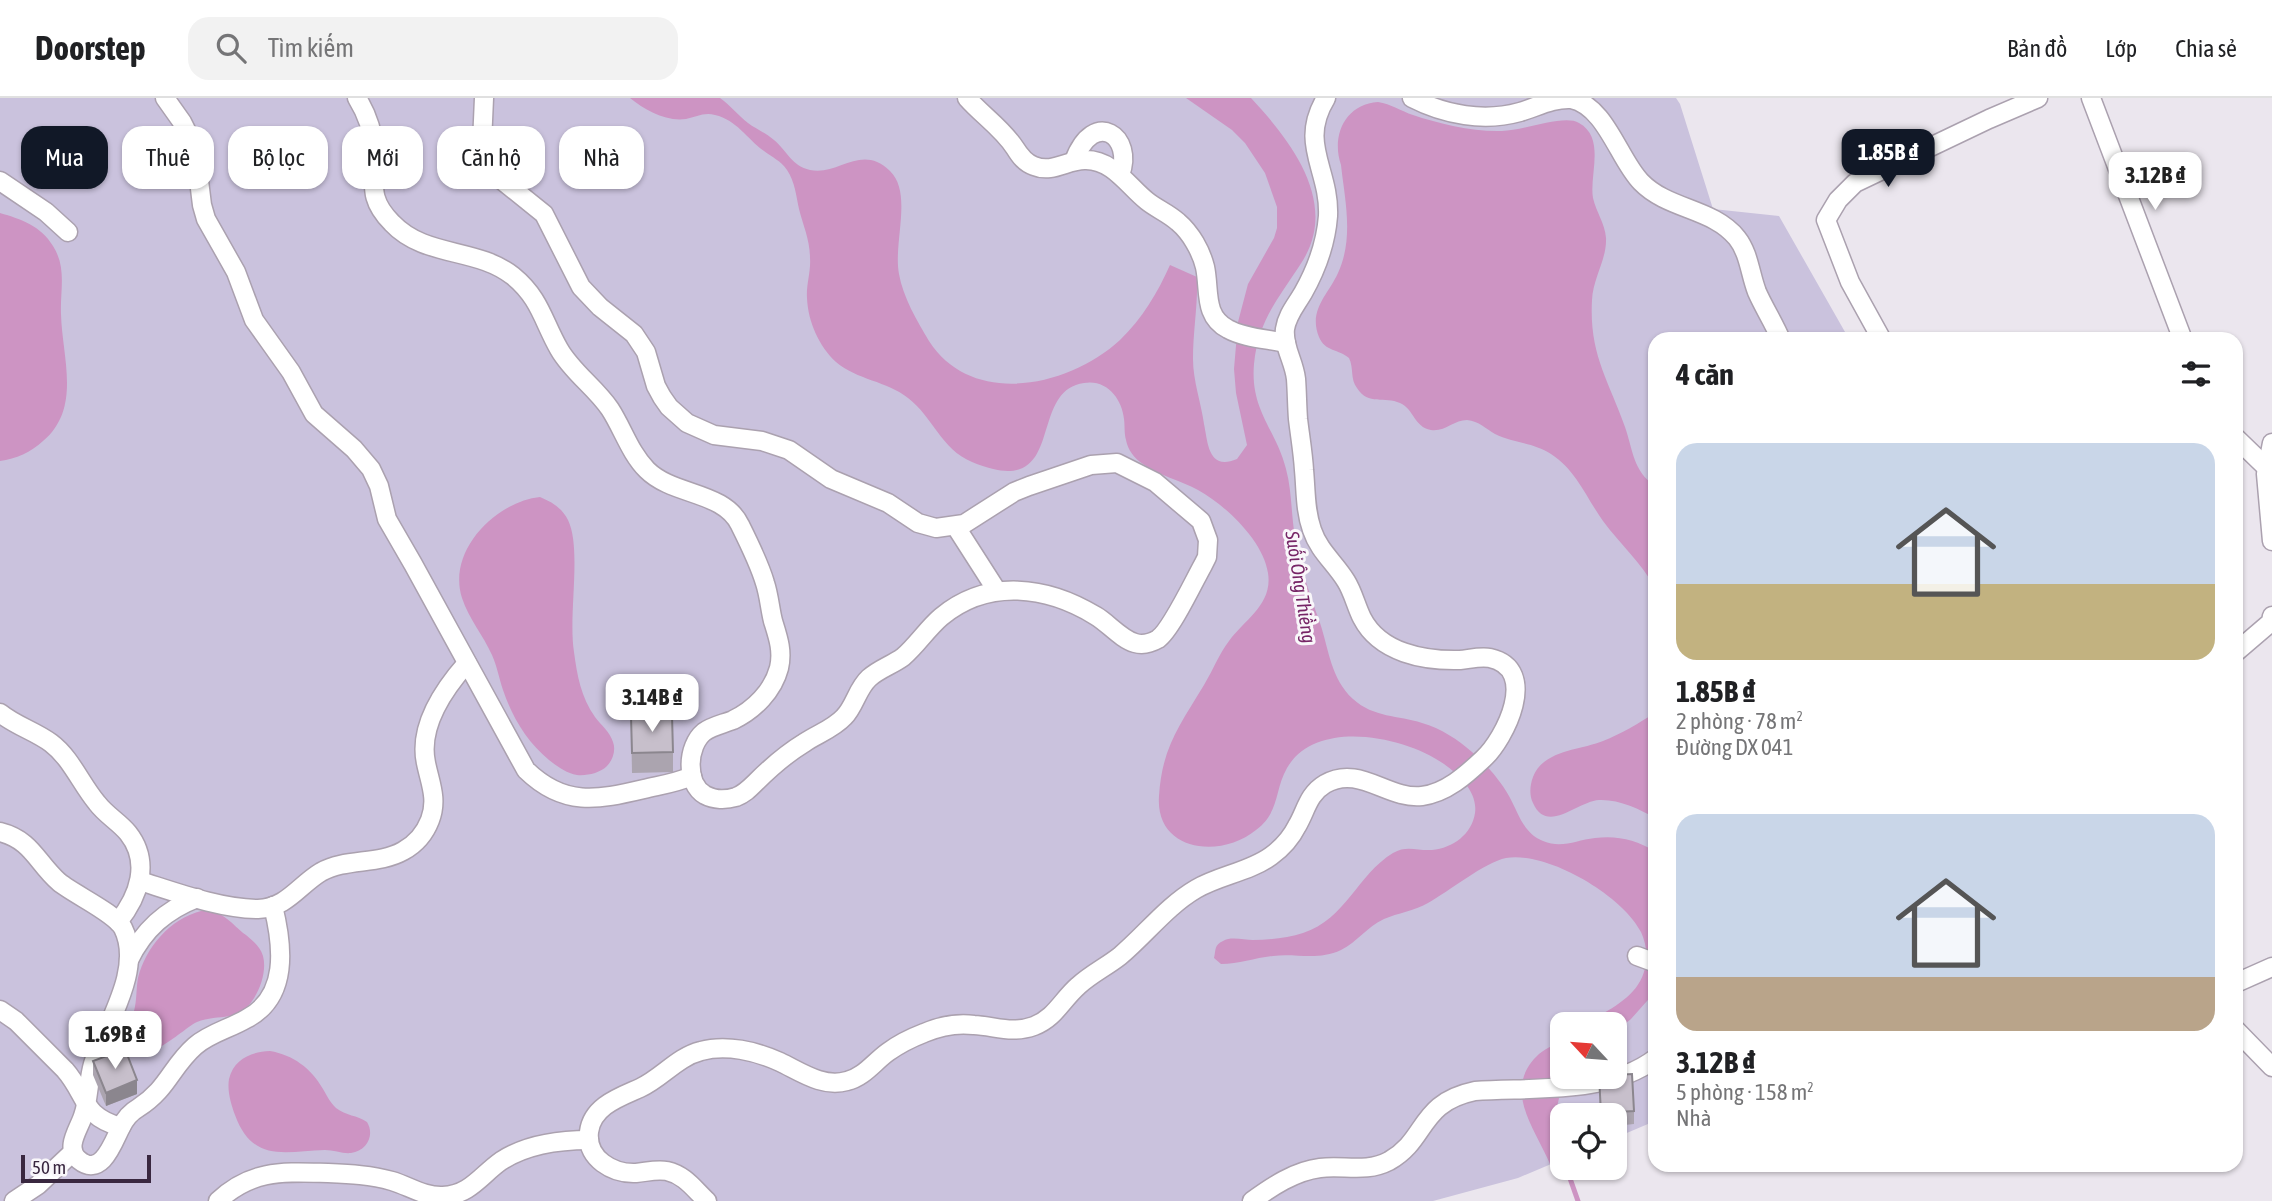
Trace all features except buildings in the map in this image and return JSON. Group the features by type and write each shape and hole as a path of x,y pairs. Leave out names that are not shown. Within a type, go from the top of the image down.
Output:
{"street":[{"path":"165,98 182,122 195,148 200,176 199,191 206,219 236,272 254,320 291,372 314,414 354,449 370,469 379,486 387,519 394,533 526,770 538,782 551,789 574,797 599,799 665,786 692,776"},
{"path":"357,98 373,138 374,195 380,210 395,227 419,243 490,262 516,279 536,300 566,360 601,396 620,425 633,452 648,472 673,487 723,505 742,528 765,580 780,648 779,667 773,683 752,708 733,720 706,730 698,739 691,756 692,776 699,791 710,798 725,799 742,794 800,745 842,719 866,681 899,660 943,615 969,600 997,591 1027,589 1056,596 1084,608 1131,641 1151,642 1163,635 1203,565 1208,540 1201,521 1155,481 1124,465 1108,462 1091,465 1014,492 956,527 936,528 927,526 888,503 831,479 789,450 762,441 714,435 677,416 656,386 646,352 639,340 621,322 600,307 582,286 544,214 505,185 488,164 482,143 484,98"},
{"path":"967,98 994,121 1027,163 1045,169 1082,159 1099,162 1120,175 1149,202 1180,223 1188,233 1201,256 1210,310 1219,323 1235,332 1286,343"},
{"path":"707,1201 685,1179 668,1171 629,1172 608,1166 594,1154 589,1140 591,1124 607,1104 657,1079 687,1056 705,1050 748,1051 823,1082 842,1083 860,1075 906,1041 932,1030 971,1024 1007,1030 1030,1028 1052,1017 1080,984 1119,956 1178,901 1208,882 1251,867 1272,855 1292,836 1313,794 1328,782 1356,778 1400,794 1421,796 1441,790 1459,779 1485,757 1501,736 1512,712 1516,693 1514,679 1505,666 1491,658 1438,659 1399,651 1382,642 1366,625 1345,579 1322,551 1310,526 1296,377 1286,343 1287,319 1318,260 1326,228 1328,199 1313,136 1318,111 1326,98"},
{"path":"1412,98 1452,113 1487,117 1521,112 1559,99 1580,102 1594,113 1633,173 1650,190 1715,220 1736,237 1746,253 1758,294 1777,332"},
{"path":"1878,332 1850,282 1826,220 1838,200 1855,183 2038,98"},
{"path":"2091,98 2180,332"},
{"path":"1074,161 1091,134 1108,131 1116,140 1123,156 1120,175"},
{"path":"0,181 46,212 68,232"},
{"path":"2272,443 2267,468 2272,541"},
{"path":"2243,445 2267,468"},
{"path":"956,527 997,591"},
{"path":"2243,646 2271,622 2272,616"},
{"path":"140,881 246,909 272,906 292,897 321,872 346,863 395,855 413,844 427,828 434,807 433,788 425,760 426,734 446,689 467,663"},
{"path":"0,713 22,729 50,743 68,760 97,803 134,842 141,861 140,881 132,902 118,922"},
{"path":"0,832 28,845 61,883 118,922 127,940 129,960 121,995 93,1064 86,1106 74,1140 73,1152 79,1161 95,1163 111,1150 121,1127 131,1114 162,1089 182,1059 200,1041 253,1016 269,1000 279,979 280,970 280,939 272,906"},
{"path":"129,960 151,926 172,909 197,898"},
{"path":"1637,956 1648,960"},
{"path":"2243,980 2272,967"},
{"path":"0,1010 16,1021 72,1077 86,1106 101,1119 121,1127"},
{"path":"2243,1037 2272,1067"},
{"path":"1252,1201 1284,1181 1307,1171 1320,1168 1362,1169 1386,1162 1406,1148 1427,1117 1448,1100 1475,1091 1564,1086 1616,1079 1648,1063"},
{"path":"218,1201 249,1180 275,1172 361,1175 395,1182 421,1193 444,1196 467,1190 500,1162 517,1153 554,1142 589,1140"},
{"path":"14,1201 38,1185 73,1152"}],"shaded area":[{"path":"0,98 1676,98 1713,209 1779,216 1845,332 1648,332 1648,1124 1627,1133 1627,1103 1550,1103 1550,1164 1518,1178 1433,1201 0,1201"}],"water":[{"path":"630,98 720,98 748,123 774,140 794,162 804,168 821,171 850,162 869,160 890,171 897,180 900,192 898,262 904,291 929,341 947,362 970,376 995,383 1021,383 1048,379 1075,369 1099,356 1128,332 1149,305 1170,265 1197,277 1194,375 1211,453 1220,461 1227,462 1237,459 1247,445 1234,369 1238,322 1248,284 1274,238 1277,207 1265,173 1245,143 1232,130 1186,98 1251,98 1282,134 1295,154 1313,197 1315,220 1311,242 1260,335 1254,364 1254,380 1260,407 1286,469 1300,559 1335,673 1353,699 1369,710 1429,725 1467,748 1497,778 1522,822 1536,838 1556,844 1603,837 1619,838 1648,848 1648,1000 1631,1019 1628,1021 1628,1012 1605,1012 1630,995 1642,978 1646,958 1641,932 1618,904 1582,878 1542,861 1523,858 1506,858 1488,865 1428,903 1378,922 1347,947 1332,953 1315,956 1282,955 1228,964 1221,964 1214,958 1217,946 1226,940 1278,938 1303,933 1318,926 1330,918 1370,873 1393,853 1408,849 1440,849 1454,843 1466,833 1473,821 1475,805 1470,791 1456,773 1427,754 1384,740 1339,737 1318,742 1300,752 1287,768 1269,816 1256,830 1242,839 1209,847 1193,845 1179,839 1168,829 1161,815 1159,796 1164,764 1180,725 1222,651 1266,594 1268,573 1265,561 1251,536 1231,514 1209,497 1156,472 1137,459 1127,444 1120,404 1112,392 1100,384 1084,383 1066,390 1055,404 1035,457 1023,468 1003,471 961,456 908,398 844,368 830,356 820,341 812,325 808,307 809,245 794,184 785,167 723,117 707,114 686,119 663,117"},
{"path":"1378,102 1457,127 1491,131 1572,121 1579,123 1592,138 1595,158 1593,198 1606,238 1592,300 1594,336 1601,366 1635,460 1648,480 1648,578 1603,521 1574,476 1560,460 1537,447 1502,437 1467,420 1436,430 1425,428 1400,403 1371,399 1361,394 1354,381 1349,358 1328,348 1319,337 1316,327 1318,311 1338,273 1346,246 1346,206 1338,154 1340,133 1349,115 1367,104"},
{"path":"0,213 23,221 43,233 57,254 62,279 61,314 67,381 66,398 55,428 28,452 0,461"},
{"path":"540,497 563,512 572,532 572,620 580,686 586,702 610,735 614,745 609,764 589,774 577,775 562,769 541,753 527,737 511,710 492,655 462,598 459,580 462,563 478,532 507,508"},
{"path":"1648,717 1648,814 1628,805 1606,800 1591,802 1554,816 1539,812 1530,793 1533,777 1545,761 1630,728"},
{"path":"201,911 221,915 258,947 264,963 259,988 251,1003 239,1013 197,1022 158,1048 136,1054 129,1049 124,1037 136,1003 138,978 147,956 161,936 179,920"},
{"path":"1550,1047 1550,1089 1561,1089 1558,1103 1550,1103 1550,1164 1530,1123 1522,1095 1528,1067 1539,1054"},
{"path":"270,1051 301,1064 313,1075 336,1108 367,1122 370,1137 365,1146 351,1153 325,1150 284,1152 261,1148 251,1141 242,1131 235,1115 229,1093 229,1079 235,1066 244,1058"}],"waterway":[{"name":"Suối Ông Thiềng","path":"1571,1180 1578,1201"}]}
